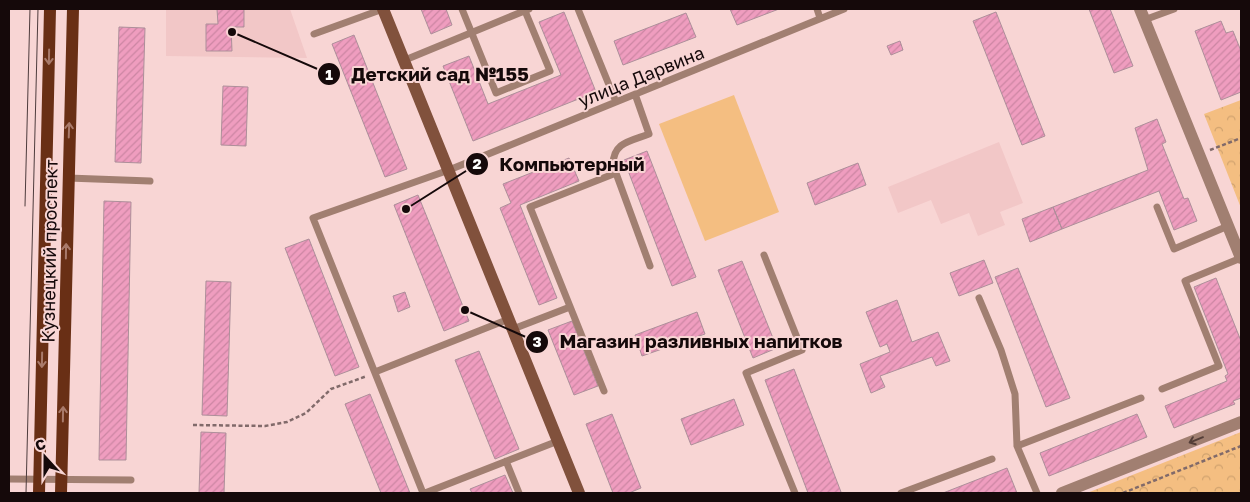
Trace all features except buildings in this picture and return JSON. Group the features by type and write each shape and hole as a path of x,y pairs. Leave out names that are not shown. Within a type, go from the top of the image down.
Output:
{"main road":[{"name":"Кузнецкий проспект","path":"39,493 50,9"},
{"name":"Кузнецкий проспект","path":"61,493 73,9"}],"street":[{"path":"383,9 579,493"},
{"path":"1142,15 1241,258"},
{"path":"1062,493 1241,422"}],"lane":[{"path":"314,34 383,9"},
{"path":"405,60 472,33 528,10 550,71 496,92 472,33 462,9"},
{"path":"578,9 616,102"},
{"path":"817,9 820,18"},
{"name":"улица Дарвина","path":"375,372 314,218 449,170 844,9"},
{"path":"1142,15 1174,9"},
{"path":"634,94 649,134 619,146 613,154 616,173 650,266"},
{"path":"604,391 530,207 616,173"},
{"path":"68,178 150,181"},
{"path":"1157,207 1174,250 1228,226"},
{"path":"764,255 802,350 746,373 795,493"},
{"path":"1162,389 1219,366 1185,281 1241,258"},
{"path":"979,298 1001,350 1016,394 1018,446 1036,493"},
{"path":"558,441 424,493 375,372 511,324 570,307"},
{"path":"1018,446 1141,398"},
{"path":"901,493 992,459"},
{"path":"506,462 519,493"},
{"path":"9,479 131,480"}],"path":[{"path":"1209,151 1241,138"},
{"path":"193,425 265,426 287,422 306,413 330,390 375,372"},
{"path":"1123,493 1241,446"}],"shaded area":[{"path":"166,9 290,9 307,58 166,56"},
{"path":"999,142 1023,203 1000,212 1005,225 978,236 969,213 941,224 931,200 898,213 888,187"}],"green space":[{"path":"734,95 779,212 705,241 659,124"},
{"path":"1241,100 1241,208 1204,114"},
{"path":"1241,432 1241,493 1087,493"}],"tram line":[{"path":"25,206 30,9"},
{"path":"26,493 38,9"}],"place":[{"name":"Детский сад №155","path":"232,32"},
{"name":"Компьютерный","path":"406,209"},
{"name":"Магазин разливных напитков","path":"465,310"}]}
